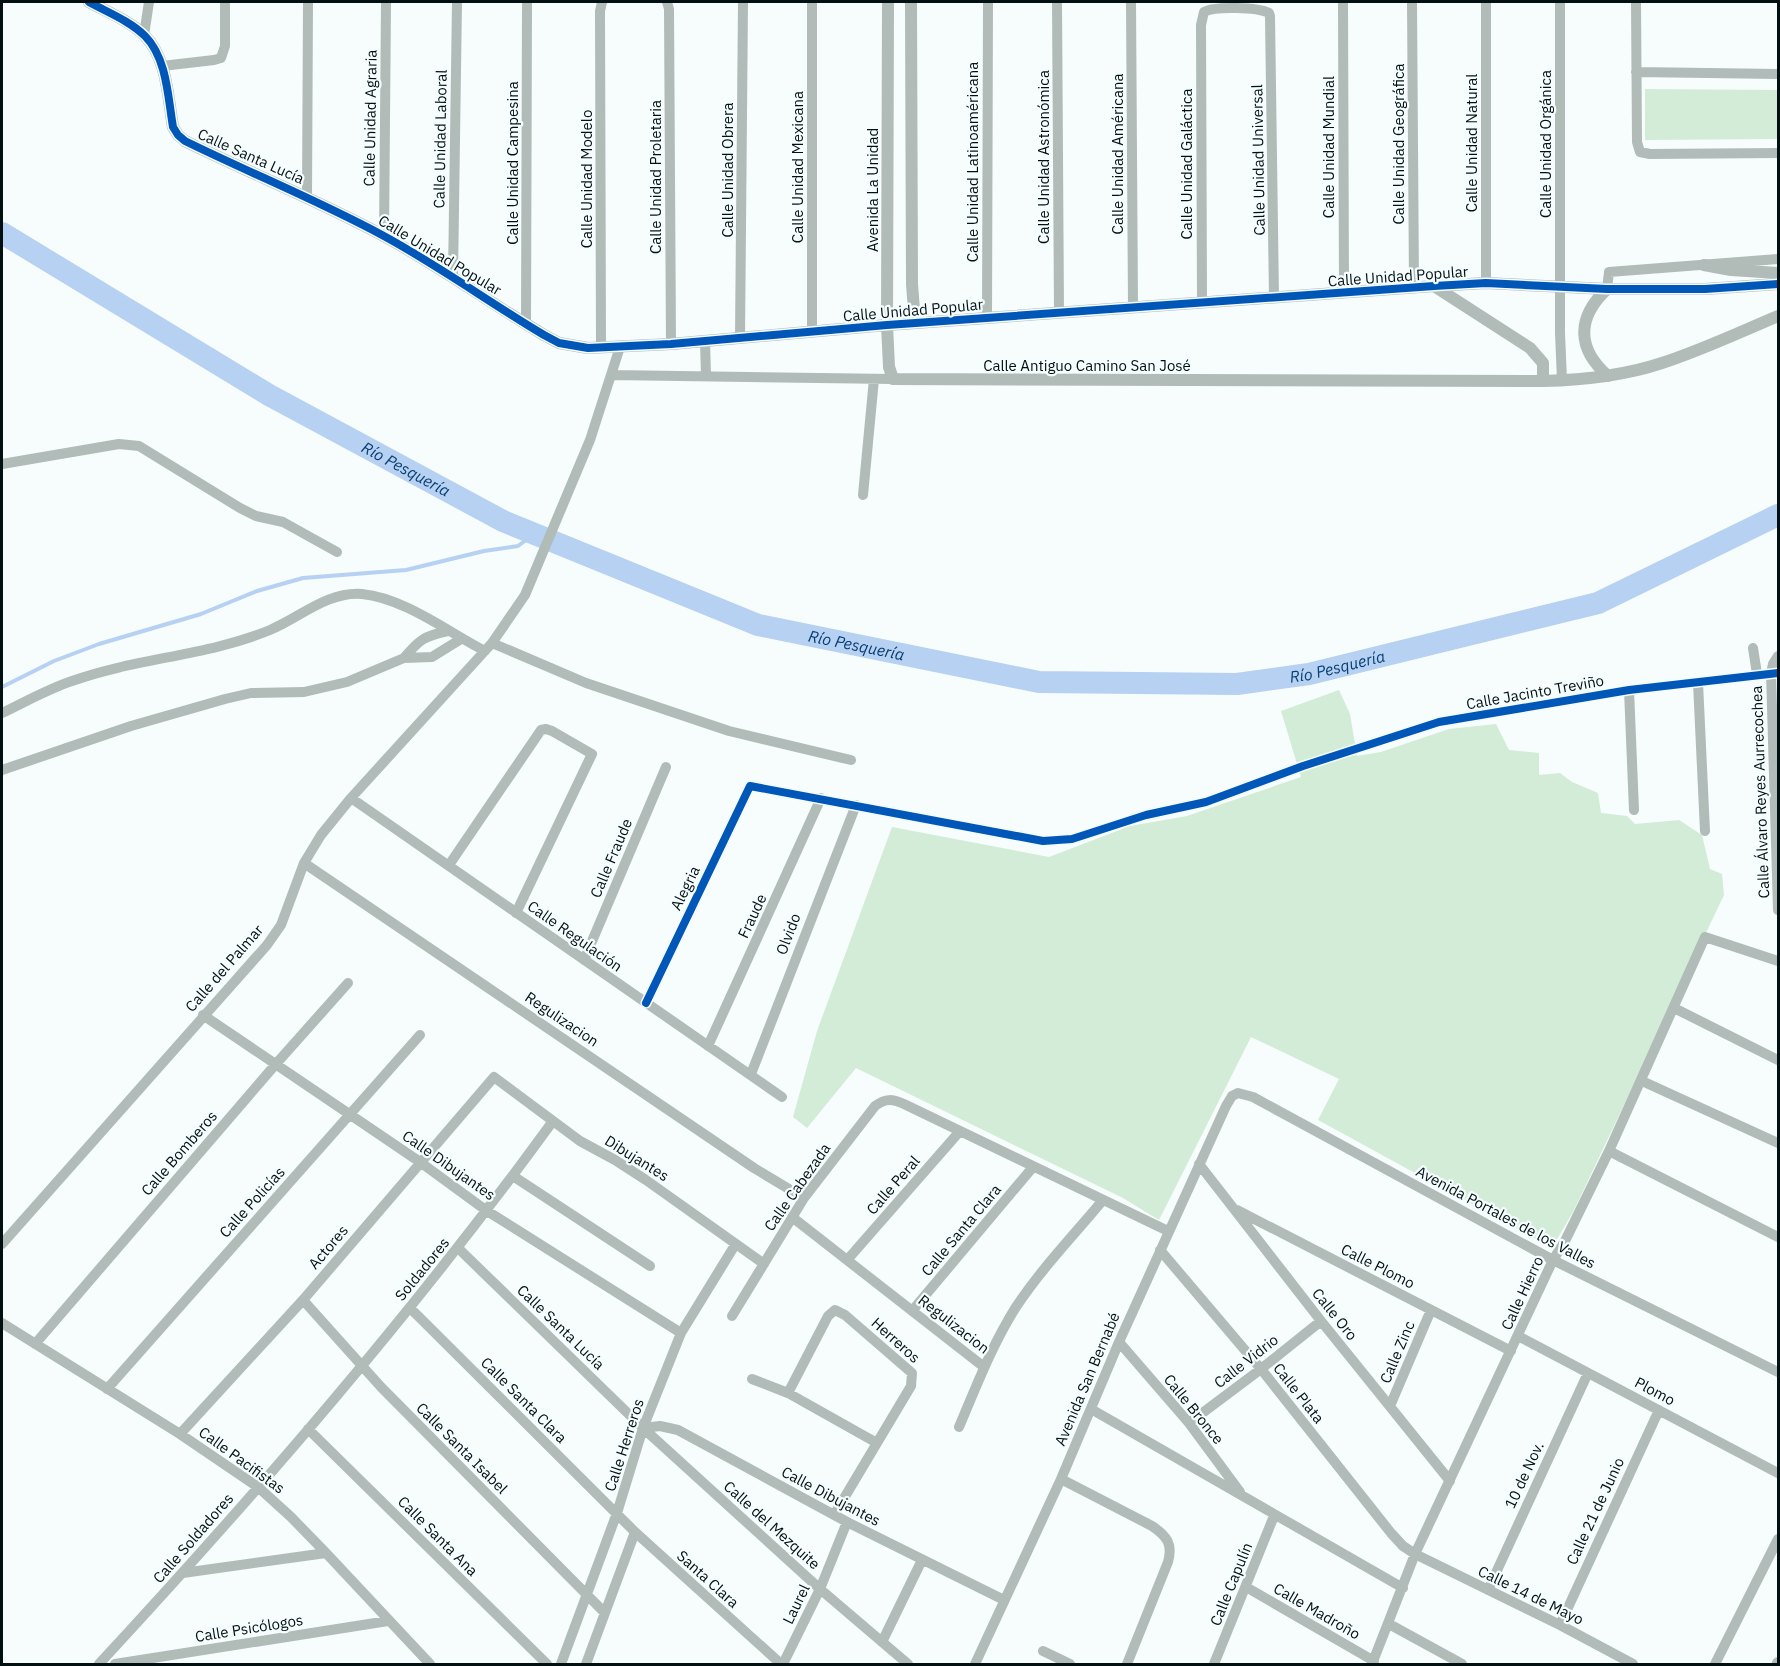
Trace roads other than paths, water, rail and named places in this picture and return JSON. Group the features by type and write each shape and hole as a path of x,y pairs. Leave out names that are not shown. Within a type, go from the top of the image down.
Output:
{"street":[{"name":"Calle Santa Lucía","path":"90,2 144,35 154,48 162,66 173,127 178,135 194,146 307,196"},
{"path":"144,35 149,2"},
{"path":"162,66 221,58 225,46 225,2"},
{"path":"307,196 308,2"},
{"name":"Calle Unidad Agraria","path":"384,236 386,2"},
{"name":"Calle Unidad Laboral","path":"453,277 457,2"},
{"name":"Calle Unidad Campesina","path":"526,324 527,2"},
{"name":"Calle Unidad Obrera","path":"740,338 743,2"},
{"name":"Calle Unidad Mexicana","path":"812,2 812,332"},
{"name":"Avenida La Unidad","path":"888,2 887,325 889,367 893,379"},
{"path":"911,2 912,284 915,323"},
{"name":"Calle Unidad Astronómica","path":"1057,2 1059,312"},
{"name":"Calle Unidad Américana","path":"1131,2 1133,306"},
{"name":"Calle Unidad Mundial","path":"1343,2 1344,292"},
{"name":"Calle Unidad Geográfica","path":"1412,2 1414,287"},
{"name":"Calle Unidad Natural","path":"1486,2 1486,284"},
{"name":"Calle Unidad Orgánica","path":"1560,2 1562,380"},
{"path":"1636,2 1637,142 1640,152 1650,154 1779,153"},
{"name":"Calle Unidad Latinoaméricana","path":"987,4 987,318"},
{"name":"Calle Unidad Proletaria","path":"668,5 671,344"},
{"name":"Calle Unidad Modelo","path":"601,6 601,348"},
{"name":"Calle Unidad Galáctica","path":"1202,302 1201,25 1204,12 1215,9 1264,11 1269,13 1272,22"},
{"name":"Calle Unidad Universal","path":"1272,22 1274,298"},
{"path":"1636,72 1779,74"},
{"name":"Calle Unidad Popular","path":"307,196 384,236 559,343 601,348 1133,306 1414,287 1486,284 1606,289 1705,289 1779,284"},
{"path":"1608,376 1590,357 1584,332 1586,319 1592,306 1606,289 1609,272 1779,259"},
{"path":"1704,265 1731,270 1779,273"},
{"path":"1434,286 1530,348 1544,363 1543,381"},
{"name":"Calle Antiguo Camino San José","path":"611,375 874,379 1543,381 1608,376 1662,363 1779,316"},
{"path":"705,341 706,376"},
{"name":"Calle del Palmar","path":"2,1244 267,945 280,925 304,863 321,835 351,798 489,647 514,614 531,582 590,440 620,347"},
{"path":"863,495 874,379"},
{"path":"2,465 119,444 139,446 240,508 256,516 284,522 337,552"},
{"path":"2,713 72,681 241,641 272,630 342,595 361,594 382,598 420,615 461,639 586,683 729,731 851,759"},
{"path":"404,658 424,637 448,632"},
{"path":"2,770 131,726 251,693 304,692 327,688 360,678 404,658 432,657 461,639"},
{"path":"1753,648 1757,674"},
{"path":"1775,673 1773,664 1779,656"},
{"name":"Calle Jacinto Treviño","path":"750,786 1043,841 1072,839 1146,815 1206,802 1302,766 1439,722 1629,690 1775,673"},
{"name":"Calle Álvaro Reyes Aurrecochea","path":"1775,673 1779,910"},
{"path":"1698,683 1705,831"},
{"path":"1629,690 1634,810"},
{"path":"449,865 541,730 552,731 592,754 516,913"},
{"name":"Calle Fraude","path":"584,960 666,767"},
{"name":"Alegria","path":"646,1003 750,786"},
{"name":"Calle Regulación","path":"351,798 782,1097"},
{"name":"Fraude","path":"708,1046 821,798"},
{"name":"Olvido","path":"751,1074 856,805"},
{"name":"Regulizacion","path":"304,863 754,1168 804,1198"},
{"name":"Calle Hierro","path":"1373,1663 1415,1554 1553,1260 1565,1241 1642,1081 1705,937 1779,961"},
{"name":"Calle Bomberos","path":"35,1344 348,983"},
{"path":"1674,1008 1779,1059"},
{"name":"Calle Dibujantes","path":"203,1015 420,1162 487,1211 681,1333"},
{"name":"Calle Policías","path":"107,1389 420,1035"},
{"name":"Dibujantes","path":"494,1077 580,1141 646,1180 764,1264"},
{"name":"Actores","path":"180,1434 303,1300 494,1077"},
{"path":"1642,1081 1779,1143"},
{"name":"Avenida Portales de los Valles","path":"1226,1106 1232,1096 1238,1093 1253,1097 1553,1260 1779,1372"},
{"name":"Calle Cabezada","path":"732,1316 804,1198 875,1106 884,1100 892,1099 960,1131"},
{"name":"Avenida San Bernabé","path":"975,1665 1061,1479 1119,1342 1226,1106"},
{"name":"Soldadores","path":"308,1429 458,1248 553,1121"},
{"path":"960,1131 1168,1232"},
{"name":"Calle Peral","path":"848,1259 960,1131"},
{"path":"1609,1151 1779,1237"},
{"name":"Calle Oro","path":"1199,1164 1321,1321 1450,1481"},
{"name":"Calle Santa Clara","path":"912,1311 1033,1167"},
{"path":"513,1176 650,1266"},
{"path":"959,1428 984,1367 1017,1307 1103,1200"},
{"name":"Calle Plomo","path":"1232,1207 1511,1351"},
{"name":"Regulizacion","path":"792,1217 984,1367"},
{"name":"Calle Herreros","path":"561,1665 617,1513 643,1428 681,1333 735,1245"},
{"name":"Calle Santa Lucía","path":"458,1248 643,1428"},
{"name":"Calle Plata","path":"1160,1250 1261,1369 1391,1533 1403,1546 1415,1554"},
{"name":"Calle Santa Isabel","path":"303,1300 389,1395 604,1612"},
{"name":"Calle Santa Clara","path":"410,1308 617,1513"},
{"name":"Herreros","path":"788,1393 828,1316 835,1310 912,1373 910,1386 834,1515"},
{"name":"Calle Zinc","path":"1390,1406 1431,1310"},
{"name":"Calle Vidrio","path":"1189,1423 1321,1321"},
{"name":"Calle Pacifistas","path":"2,1323 180,1434 258,1487 326,1553 430,1665"},
{"name":"Plomo","path":"1518,1336 1779,1473"},
{"name":"Calle Bronce","path":"1119,1342 1189,1423 1244,1497"},
{"name":"10 de Nov.","path":"1488,1590 1588,1373"},
{"path":"752,1379 788,1393 877,1443"},
{"name":"Calle Bronce","path":"1091,1409 1403,1588"},
{"name":"Calle 21 de Junio","path":"1560,1625 1659,1410"},
{"name":"Calle Dibujantes","path":"643,1428 660,1426 678,1430 846,1522 1004,1600"},
{"name":"Calle del Mezquite","path":"643,1428 820,1589 908,1665"},
{"name":"Calle Soldadores","path":"99,1665 183,1573 308,1429"},
{"name":"Calle Santa Ana","path":"308,1429 547,1665"},
{"path":"1061,1479 1152,1526 1164,1534 1170,1543 1171,1552 1168,1562 1127,1665"},
{"name":"Santa Clara","path":"617,1513 782,1665"},
{"name":"Calle Capulín","path":"1215,1665 1275,1516"},
{"name":"Laurel","path":"782,1665 820,1589 846,1522"},
{"path":"587,1664 635,1532"},
{"path":"1714,1665 1779,1539"},
{"path":"183,1573 326,1553"},
{"name":"Calle 14 de Mayo","path":"1415,1554 1560,1625 1633,1665"},
{"path":"882,1642 922,1560"},
{"name":"Calle Madroño","path":"1246,1587 1373,1663"},
{"name":"Calle Psicólogos","path":"115,1665 388,1621"},
{"path":"1389,1624 1462,1665"},
{"path":"1043,1651 1070,1665"}],"waterway":[{"name":"Río Pesquería","path":"2,233 269,395 503,521 758,625 1039,682 1237,684 1309,674 1598,603 1778,515"},
{"path":"2,687 54,661 99,644 201,614 257,591 303,578 406,570 484,551 518,546 534,534"}]}
